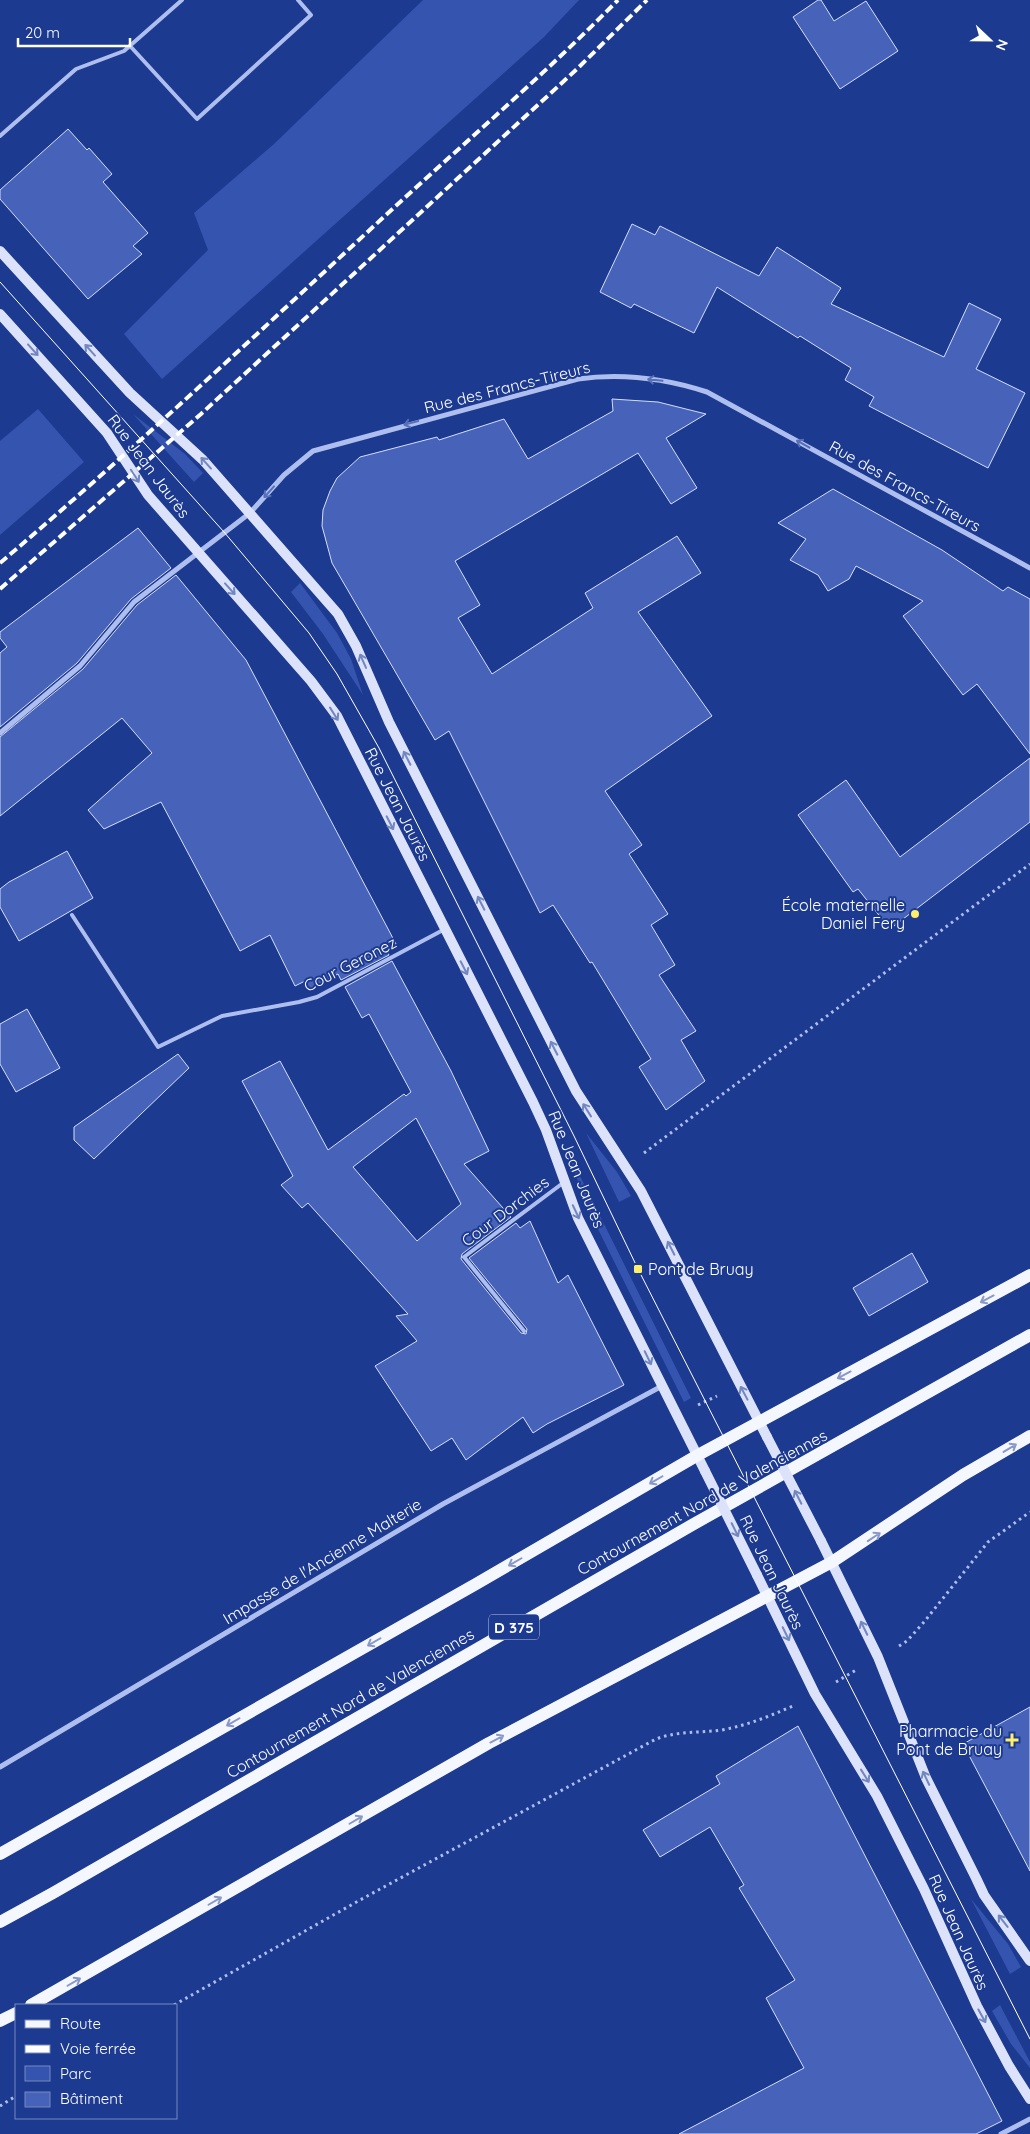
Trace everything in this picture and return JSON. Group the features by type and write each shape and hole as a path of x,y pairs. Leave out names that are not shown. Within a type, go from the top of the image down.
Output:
{"main road":[{"name":"Rue Jean Jaurès","path":"0,251 130,393 203,460 338,614 389,722 576,1092 642,1191 832,1562 878,1657 926,1778 976,1878 992,1906 1030,1961"},
{"name":"Rue Jean Jaurès","path":"0,314 107,433 141,486 311,681 337,716 539,1116 578,1218 706,1471 815,1694 877,1796 935,1911 977,2006 1030,2099"},
{"path":"0,1854 476,1584 698,1455 1030,1275"},
{"name":"Contournement Nord de Valenciennes","path":"0,1922 675,1535 1030,1335"},
{"path":"33,2004 489,1743 832,1562 876,1535 963,1476 1030,1436"},
{"path":"0,2021 15,2014"}],"street":[{"name":"Rue des Francs-Tireurs","path":"0,734 80,666 134,602 250,513 284,475 312,451 578,379 625,377 677,383 707,392 1030,568"},
{"name":"Impasse de l'Ancienne Malterie","path":"0,1768 443,1504 662,1386"},
{"path":"1001,2134 1030,2119"}],"lane":[{"path":"0,136 76,69 116,55 131,47 182,0"},
{"path":"131,47 196,119 311,15 298,0"},
{"name":"Cour Geronez","path":"72,915 158,1047 222,1016 317,997 445,929"},
{"name":"Cour Dorchies","path":"524,1331 464,1257 565,1182"}],"path":[{"path":"625,1165 1030,864"},
{"path":"678,1416 740,1384"},
{"path":"176,2004 360,1900 656,1739 667,1735 720,1730 754,1723 795,1706 907,1641 988,1542 1030,1512"},
{"path":"0,2106 15,2097"}],"green space":[{"path":"423,0 579,0 544,37 162,379 124,334 208,250 194,213 274,144"},
{"path":"38,409 84,462 0,535 0,441"},
{"path":"133,414 185,454 203,473 194,482"},
{"path":"300,583 337,633 351,659 363,695 323,634 291,592"},
{"path":"586,1133 617,1172 631,1196 619,1202"},
{"path":"567,1150 691,1398 684,1402 587,1207"},
{"path":"971,1899 1008,1944 1021,1967 1010,1974"},
{"path":"1000,2005 1030,2062 1030,2068 1011,2044 992,2011"}],"building":[{"path":"818,0 821,0 834,21 866,1 898,51 840,89 793,17"},
{"path":"68,129 87,150 89,148 112,174 103,182 148,233 133,246 142,254 88,299 0,199 0,190"},
{"path":"632,224 655,235 660,226 759,276 777,247 841,288 831,304 944,357 969,303 1001,319 976,369 1025,393 988,468 869,406 874,397 845,380 851,368 800,336 798,338 717,287 694,333 634,304 631,308 600,292"},
{"path":"612,399 658,402 706,414 666,438 697,488 671,504 638,453 455,561 480,605 458,618 492,674 593,608 585,593 677,536 701,573 638,612 712,716 605,791 642,845 629,854 668,914 651,925 675,965 659,975 696,1031 681,1040 705,1081 666,1110 639,1067 651,1059 592,962 590,963 553,905 540,913 449,731 435,740 332,563 322,526 323,510 337,478 360,457 437,437 439,440 504,419 528,459 613,411"},
{"path":"833,489 942,550 1003,591 1008,587 1030,599 1030,754 977,684 963,695 903,616 923,601 856,566 849,579 828,591 818,575 790,560 806,539 778,523"},
{"path":"138,528 171,568 131,599 77,663 0,727 0,653 7,647 0,638 0,632"},
{"path":"176,575 246,660 396,944 386,949 389,955 341,980 338,974 309,989 305,981 295,986 270,935 240,951 161,802 104,829 88,810 152,753 122,718 0,816 0,737 83,669 137,605"},
{"path":"1030,758 1030,822 890,929 858,889 853,892 798,815 846,780 900,857"},
{"path":"67,851 93,898 19,941 0,907 0,889 9,882"},
{"path":"392,961 451,1071 489,1151 464,1164 511,1217 462,1254 461,1259 521,1333 526,1334 527,1329 469,1258 516,1223 520,1228 530,1221 558,1283 568,1275 624,1385 533,1433 523,1417 466,1460 452,1438 431,1451 375,1366 417,1341 396,1316 408,1314 308,1203 302,1208 281,1185 293,1176 242,1081 280,1061 328,1150 404,1094 406,1096 411,1092 369,1014 362,1018 345,987","holes":["416,1118 461,1204 417,1241 353,1167"]},
{"path":"27,1009 60,1068 16,1092 0,1064 0,1024"},
{"path":"178,1054 189,1068 94,1159 74,1140 74,1127"},
{"path":"912,1253 928,1282 869,1316 853,1288"},
{"path":"1030,1707 1030,1871 963,1744"},
{"path":"798,1726 1002,2121 976,2134 679,2134 804,2068 766,1998 795,1980 739,1888 744,1885 710,1827 660,1857 643,1830 720,1784 716,1776"}],"tram line":[{"path":"0,282 224,532 309,633 337,674 379,748 574,1136 638,1269 1030,2039"}],"railway":[{"path":"0,563 195,391 533,82 618,0"},
{"path":"0,589 201,414 577,69 647,0"}],"place":[{"name":"École maternelle Daniel Fery","path":"915,914"},
{"name":"Pont de Bruay","path":"638,1269"},
{"name":"Pharmacie du Pont de Bruay","path":"1012,1740"}]}
